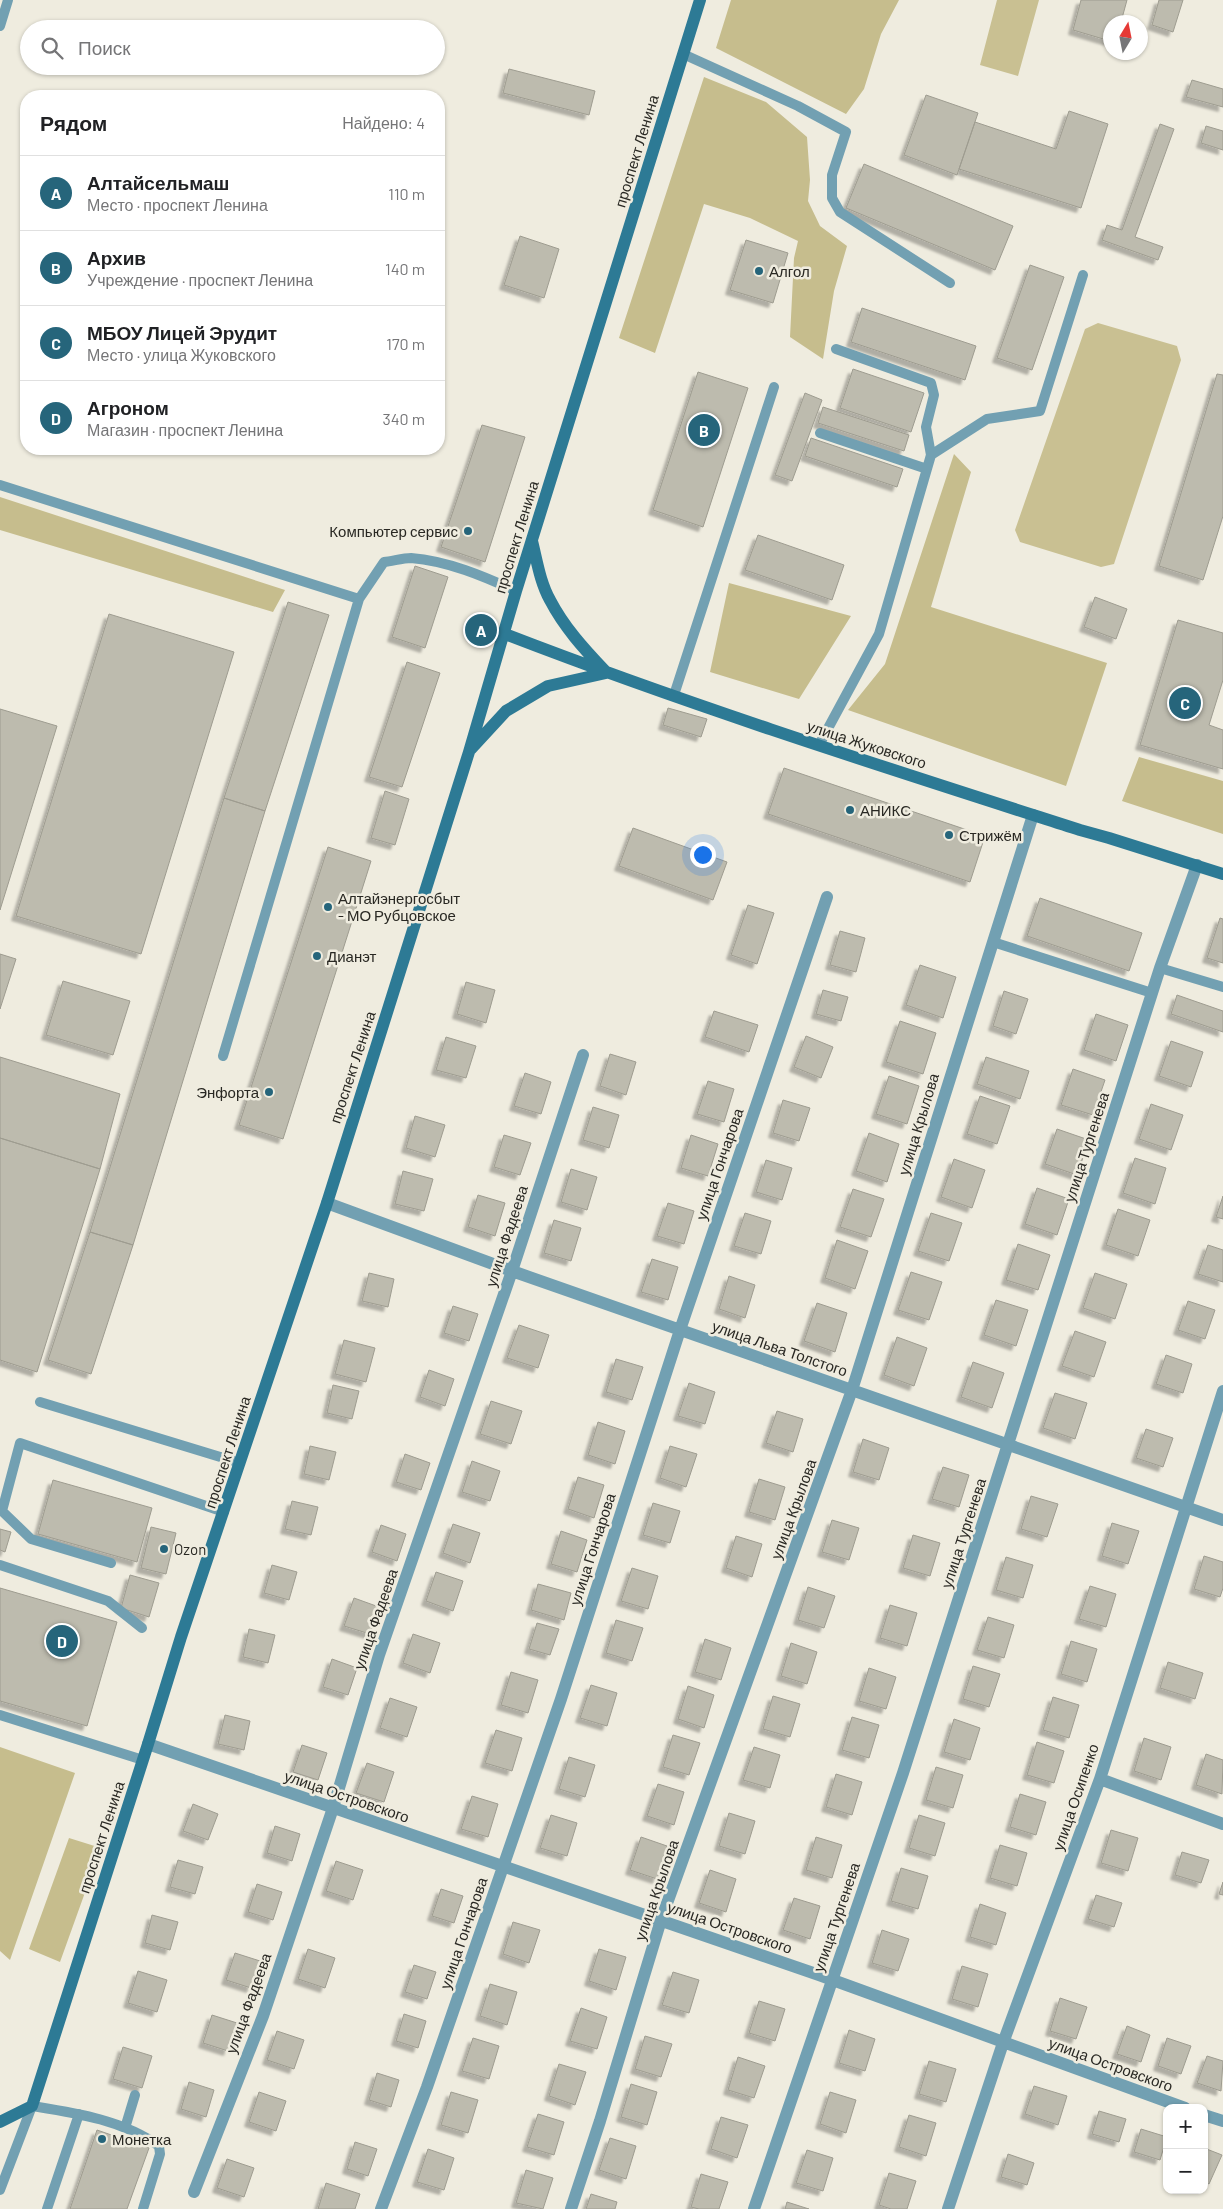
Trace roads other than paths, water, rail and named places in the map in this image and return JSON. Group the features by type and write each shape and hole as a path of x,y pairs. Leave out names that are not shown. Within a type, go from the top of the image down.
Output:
{"street":[{"name":"проспект Ленина","path":"32,2106 181,1637 327,1203 469,752 505,634 516,590 700,0"},
{"path":"469,752 506,711 548,686 606,673 574,638 550,600 540,575 532,540"},
{"name":"улица Жуковского","path":"505,634 606,673 820,745 1032,815 1223,874"},
{"name":"улица Крылова","path":"571,2209 600,2121 661,1920 852,1390 1032,815"},
{"name":"улица Тургенева","path":"754,2209 903,1773 1160,968 1197,865"},
{"name":"улица Гончарова","path":"381,2209 427,2086 561,1699 680,1330 827,897"},
{"name":"улица Фадеева","path":"194,2192 263,2016 333,1808 379,1655 512,1271 583,1055"},
{"name":"улица Льва Толстого","path":"327,1203 512,1271 1223,1520"},
{"name":"улица Осипенко","path":"948,2209 1003,2043 1100,1779 1223,1391"},
{"name":"улица Островского","path":"148,1744 832,1979 1174,2104"},
{"path":"1100,1779 1223,1824"},
{"path":"0,2122 32,2106"},
{"path":"1208,2116 1223,2121"}],"lane":[{"path":"0,26 8,0"},
{"path":"684,54 767,91 846,132 832,175 832,198 840,212 950,283"},
{"path":"931,455 987,419 1040,411 1083,275"},
{"path":"820,745 878,634 931,455 926,427 934,394 931,383 836,349"},
{"path":"674,695 774,387"},
{"path":"820,433 927,469"},
{"path":"0,485 360,599"},
{"path":"222,1056 360,599 384,562 410,558 445,564 482,575 516,590"},
{"path":"992,942 1152,993"},
{"path":"1160,968 1223,987"},
{"path":"40,1402 240,1463"},
{"path":"111,1563 31,1539 2,1511 20,1443 224,1512"},
{"path":"0,1566 108,1601 142,1628"},
{"path":"0,1715 143,1760"},
{"path":"125,2128 135,2095"},
{"path":"0,2190 32,2106 79,2114 125,2128 144,2135 159,2146 160,2154 142,2209"},
{"path":"47,2209 79,2114"}],"place":[{"name":"Алгол","path":"759,271"},
{"name":"Архив","path":"704,430"},
{"name":"Компьютер сервис","path":"468,531"},
{"name":"Алтайсельмаш","path":"481,630"},
{"name":"МБОУ Лицей Эрудит","path":"1185,703"},
{"name":"АНИКС","path":"850,810"},
{"name":"Стрижём","path":"949,835"},
{"name":"Алтайэнергосбыт - МО Рубцовское","path":"328,907"},
{"name":"Дианэт","path":"317,956"},
{"name":"Энфорта","path":"269,1092"},
{"name":"Ozon","path":"164,1549"},
{"name":"Агроном","path":"62,1641"},
{"name":"Монетка","path":"102,2139"}]}
